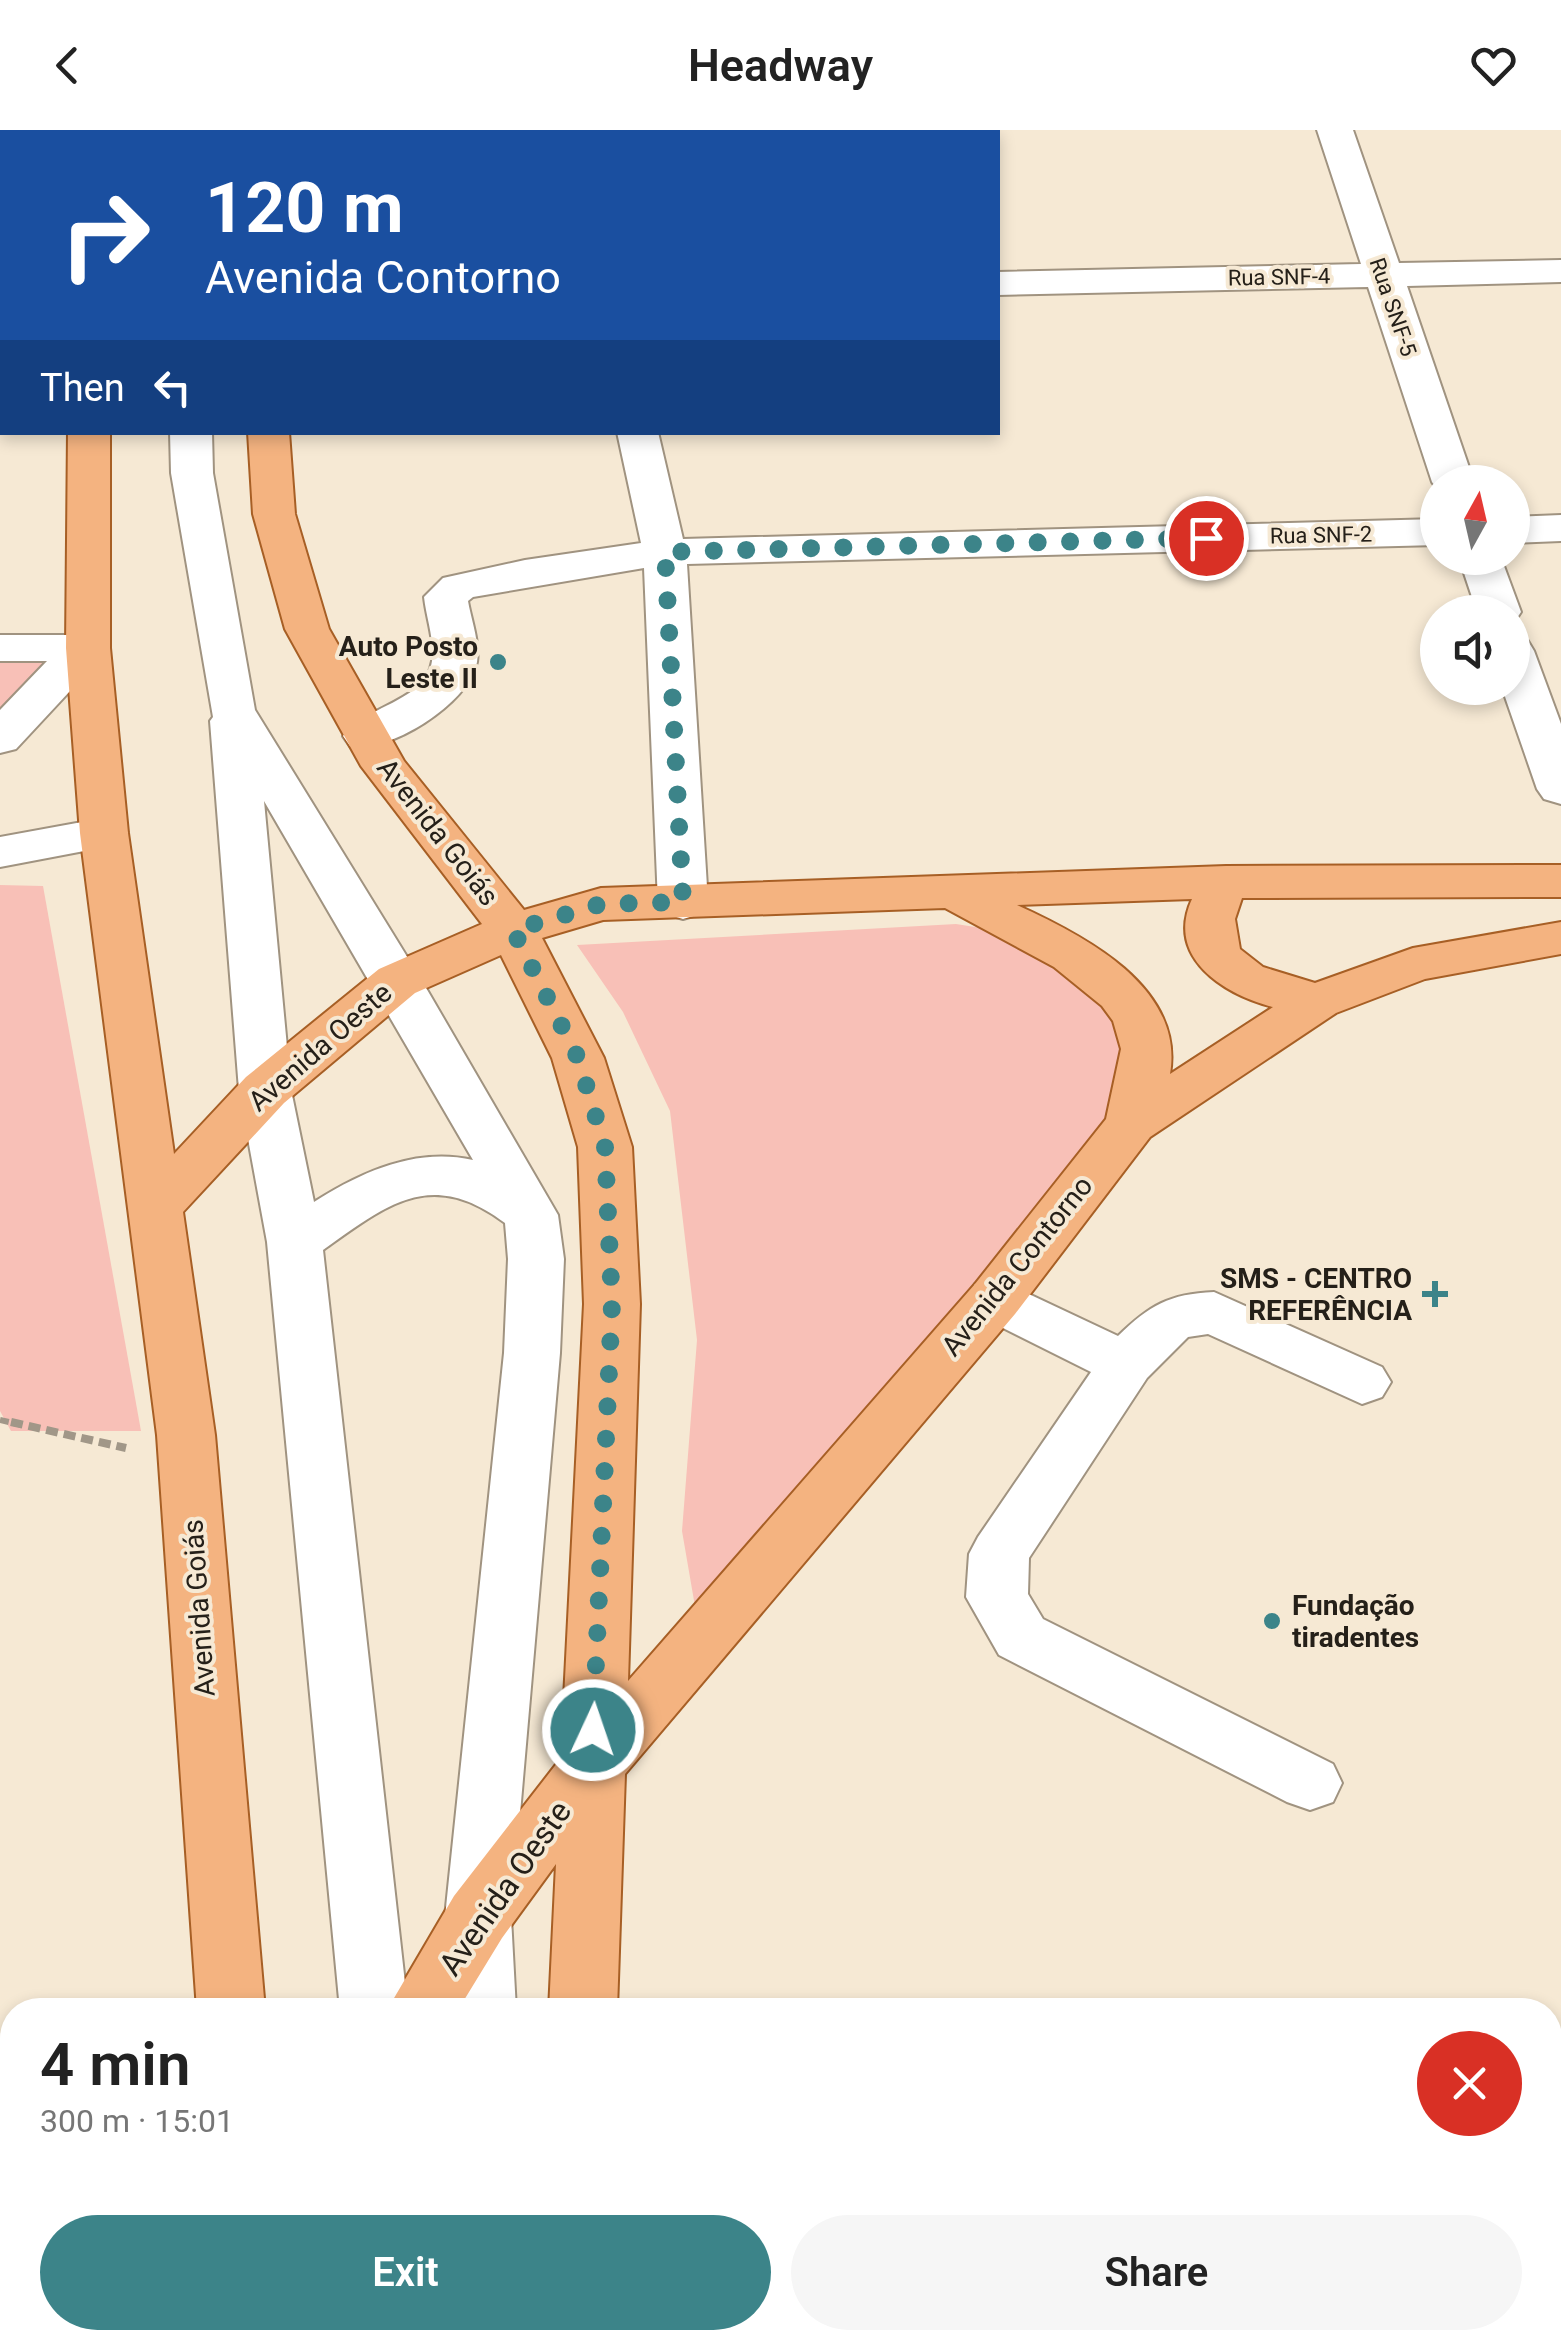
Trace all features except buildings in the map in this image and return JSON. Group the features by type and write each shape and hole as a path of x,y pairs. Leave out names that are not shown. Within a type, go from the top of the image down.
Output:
{"main road":[{"name":"Avenida Goiás","path":"89,435 88,648 104,833 157,1206 188,1462 229,1998"},
{"name":"Avenida Goiás","path":"268,435 274,514 307,629 384,766 513,930 578,1058 605,1147 612,1304 583,1998"},
{"path":"513,930 601,904 950,895 1226,882 1561,882"},
{"path":"1226,882 1210,916 1211,942 1220,962 1258,987 1318,1000"},
{"path":"950,895 1025,926 1054,944 1082,962 1138,1014 1147,1044 1131,1124"},
{"name":"Avenida Oeste","path":"157,1206 265,1090 397,981 513,930"},
{"name":"Avenida Contorno","path":"591,1768 995,1298 1131,1124 1318,1000 1413,965 1561,938"},
{"name":"Avenida Oeste","path":"429,1998 478,1916 591,1768"}],"street":[{"name":"Rua SNF-5","path":"1335,130 1448,465"},
{"name":"Rua SNF-4","path":"1000,284 1561,271"},
{"path":"191,435 192,473 232,710 265,1090 295,1242 373,1998"},
{"path":"637,435 665,552 683,902"},
{"path":"1530,529 1561,528"},
{"name":"Rua SNF-2","path":"366,736 418,705 447,682 456,658 449,636 446,597 458,587 665,552 1420,532"},
{"path":"0,648 88,648"},
{"path":"0,738 45,687 88,648"},
{"path":"1530,702 1561,789"},
{"path":"232,710 397,981 531,1215 536,1259 532,1352 478,1916 481,1998"},
{"path":"0,852 104,833"},
{"path":"295,1242 361,1195 399,1178 446,1175 480,1181 507,1193 531,1215"},
{"path":"995,1298 1092,1349 1127,1362"},
{"path":"1310,1782 1020,1637 996,1597 1000,1554 1127,1362 1168,1322 1190,1314 1214,1314 1362,1382"}],"path":[{"path":"0,1420 188,1462"}],"shaded area":[{"path":"55,656 0,720 0,657"},
{"path":"0,885 43,886 141,1431 11,1431 0,1411"},
{"path":"956,924 1007,932 1050,956 1114,1014 1132,1057 1093,1150 697,1618 682,1531 697,1340 670,1111 623,1012 577,945"}],"place":[{"name":"Auto Posto Leste II","path":"498,662"},
{"name":"SMS - CENTRO REFERÊNCIA","path":"1435,1294"},
{"name":"Fundação tiradentes","path":"1272,1621"}],"route":[{"path":"593,1730 612,1304 605,1147 578,1058 513,930 601,904 683,902 665,552 1206,538"}]}
